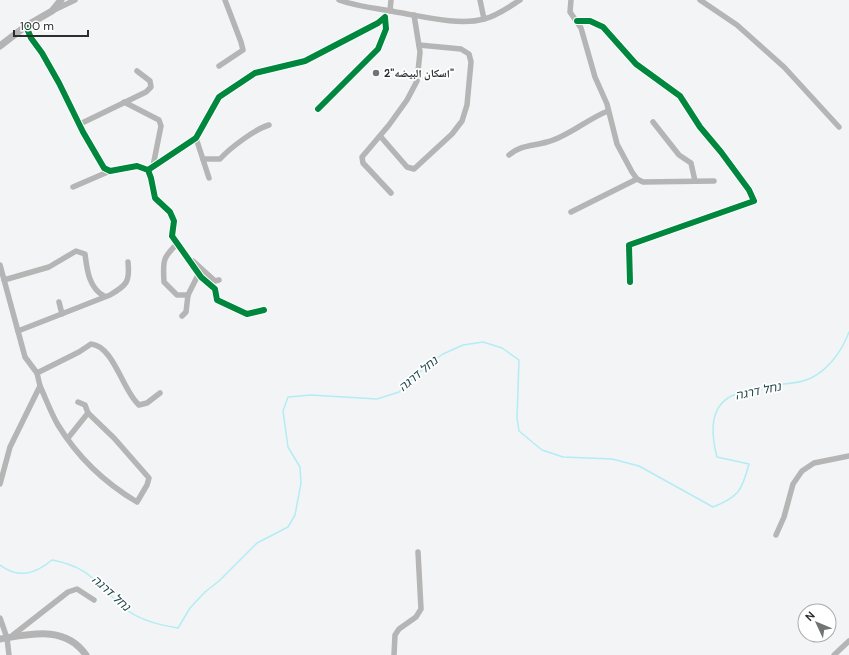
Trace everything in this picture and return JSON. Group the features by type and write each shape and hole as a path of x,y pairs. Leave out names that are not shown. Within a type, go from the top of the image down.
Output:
{"street":[{"path":"52,11 61,0"},
{"path":"0,46 26,26 52,11 76,0"},
{"path":"219,66 243,50 225,0"},
{"path":"338,0 364,8 390,10 414,15 461,21 484,19 520,0"},
{"path":"390,10 391,0"},
{"path":"480,0 484,19"},
{"path":"571,0 570,12 577,21 608,111 617,144 637,179 643,182 714,181"},
{"path":"700,0 736,25 784,67 839,127"},
{"path":"391,193 362,160 364,154 381,137 407,100 417,81 421,60 414,15"},
{"path":"148,170 196,138 219,97 255,73 305,61 378,23 384,17 386,29 378,49 318,109"},
{"path":"577,21 590,21 603,27 636,64 680,96 700,127 721,152 749,190 754,201 629,245 630,282"},
{"path":"26,26 31,38 42,53 59,83 104,168 110,171"},
{"path":"381,137 408,168 414,169 452,134 462,121 467,105 471,62 469,54 461,49 419,45"},
{"path":"80,124 146,92 151,88 150,81 137,71"},
{"path":"124,102 160,120 162,126 153,166"},
{"path":"509,155 522,147 556,140 586,121 608,111"},
{"path":"653,122 680,155 691,163 695,181"},
{"path":"203,159 220,158 229,149 262,127 269,125"},
{"path":"196,138 209,178"},
{"path":"73,187 110,171 137,166 148,170 155,198 170,212 174,221 172,236 178,247 198,273 215,289 217,300 247,314 264,310"},
{"path":"571,212 637,179"},
{"path":"178,247 186,252 195,263 215,281 219,280"},
{"path":"178,247 164,258 162,264 164,282 178,295 188,294"},
{"path":"4,280 49,267 76,251 85,254 89,278 98,293 104,296"},
{"path":"18,331 104,296 110,295 124,287 130,277 128,262"},
{"path":"0,266 25,357 37,373 40,386 58,425 98,473 116,490 137,502 147,485 149,478 119,443 88,413 85,406 78,402"},
{"path":"182,316 186,312 188,294 198,273"},
{"path":"59,302 62,314"},
{"path":"37,373 79,352 91,344 96,344 100,347 118,371 134,401 138,405 147,403 160,393"},
{"path":"0,484 10,447 40,386"},
{"path":"68,438 88,413"},
{"path":"776,535 784,518 793,484 802,471 814,463 849,456"},
{"path":"394,655 395,635 399,629 416,617 421,609 418,552"},
{"path":"7,637 68,592 78,589 94,600"},
{"path":"0,618 7,637 9,655"},
{"path":"7,637 49,633 61,635 77,644 86,655"},
{"path":"834,655 849,641"}],"waterway":[{"name":"נחל דרגה","path":"0,565 14,572 27,573 39,569 52,560 65,563 92,577 129,612 142,619 178,628 190,608 205,592 219,581 257,543 288,527 295,515 301,483 300,467 288,447 283,411 288,397 311,395 377,399 399,392 427,365 443,354 463,345 483,342 502,348 519,360 517,418 519,431 542,450 563,457 612,459 639,466 713,507 729,500 738,492 749,464 717,457 713,425 714,417 722,403 738,393 798,382 811,378 824,370 839,353 849,332"}],"cycle path":[{"path":"148,170 196,138 219,97 255,73 305,61 378,23 385,17 386,29 378,49 318,109"},
{"path":"577,21 590,21 603,27 636,64 680,96 700,127 721,152 749,190 754,201 629,245 630,282"},
{"path":"26,26 31,38 42,53 59,83 83,132 104,168 110,171 137,166 148,170 155,198 170,212 174,221 172,236 201,277 215,289 217,300 247,314 264,310"}],"place":[{"name":"اسكان البيضه\"2\"","path":"376,73"}]}
